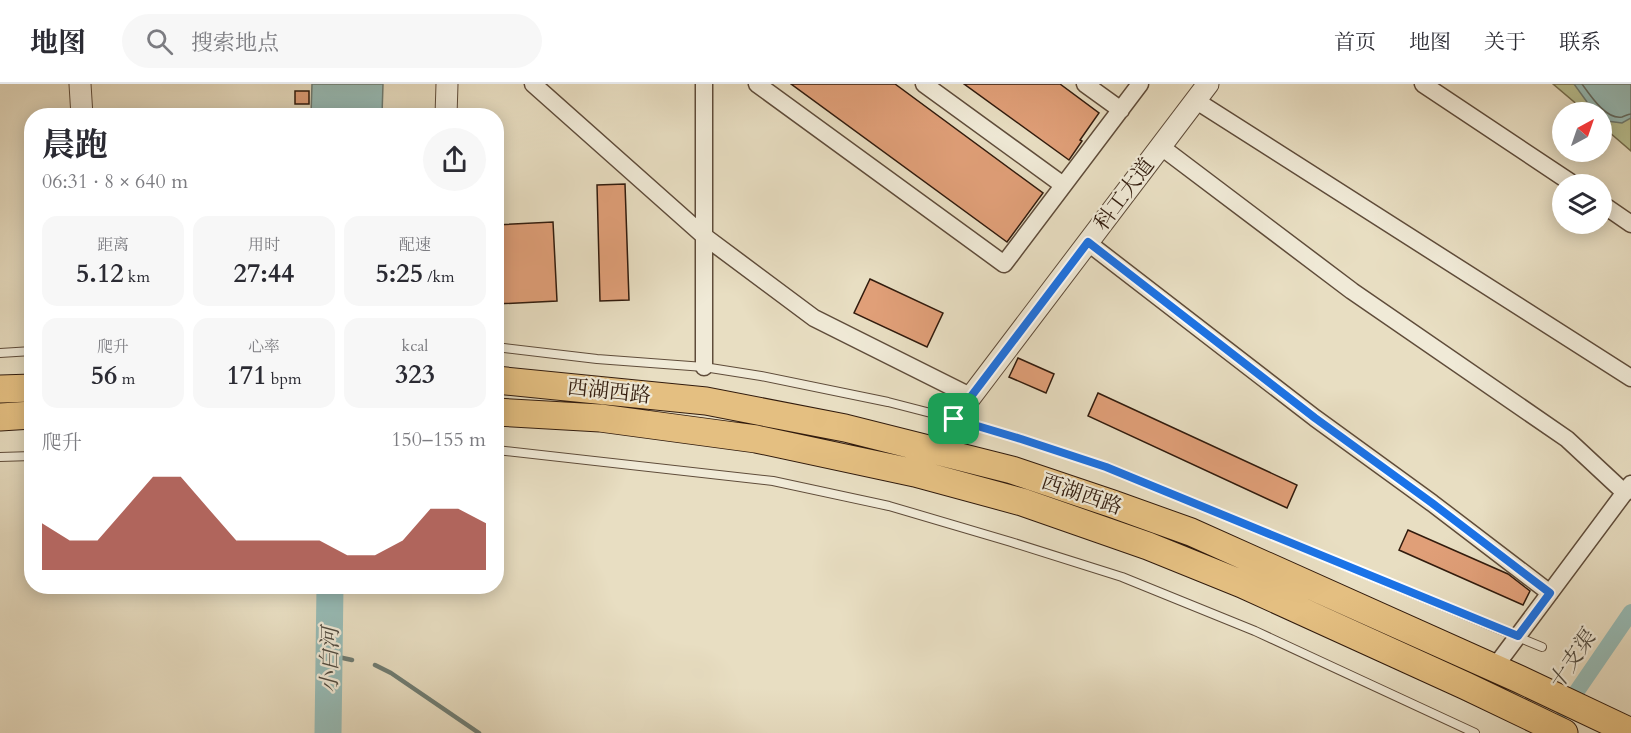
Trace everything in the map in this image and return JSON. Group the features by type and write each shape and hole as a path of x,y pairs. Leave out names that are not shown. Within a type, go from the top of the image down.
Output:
{"main road":[{"name":"西湖西路","path":"504,381 706,401 845,428 1012,470 1191,532 1519,679 1620,727"},
{"path":"0,390 24,388"},
{"name":"西湖西路","path":"504,412 600,418 756,439 915,473 1022,502 1148,546 1242,584 1564,733"},
{"path":"0,417 24,416"}],"street":[{"path":"80,84 82,108"},
{"path":"446,108 447,84"},
{"path":"533,84 704,236 814,318 964,393"},
{"path":"704,84 704,367"},
{"path":"757,84 1004,264 1140,84"},
{"path":"924,84 1063,185"},
{"path":"1085,84 1120,110"},
{"path":"1423,84 1558,174"},
{"path":"1202,92 1631,378"},
{"name":"科工大道","path":"954,419 1202,92"},
{"path":"1160,146 1352,291 1567,439 1628,488 1494,668"},
{"path":"1612,211 1631,224"},
{"path":"1088,242 1315,418 1550,593"}],"lane":[{"path":"504,348 597,359 704,367 762,376 888,402 954,419 1106,467 1542,647"},
{"path":"0,353 24,352"},
{"path":"504,451 773,481 900,510 1011,542 1122,577 1255,631 1475,733"},
{"path":"0,457 24,456"}],"green space":[{"path":"1553,84 1631,84 1631,151 1612,135 1612,102 1574,102"}],"water":[{"path":"312,84 383,84 382,108 311,108"},
{"path":"1574,84 1631,84 1631,118 1622,123 1612,122 1612,102 1587,102"}],"building":[{"path":"791,84 895,84 1043,193 1007,242"},
{"path":"964,84 1060,84 1099,113 1069,160"},
{"path":"295,91 309,91 309,104 295,104"},
{"path":"625,184 629,300 600,301 597,185"},
{"path":"553,222 557,301 504,304 504,225"},
{"path":"870,279 943,313 927,347 854,313"},
{"path":"1018,358 1054,374 1046,393 1009,377"},
{"path":"1098,393 1297,485 1287,508 1088,416"},
{"path":"1408,530 1508,574 1530,591 1523,605 1399,550"}],"waterway":[{"name":"小白河","path":"328,733 330,594"},
{"name":"十支渠","path":"1564,710 1631,612"},
{"path":"329,655 352,660"},
{"path":"375,665 391,673 479,733"}],"route":[{"path":"1088,242 1315,418 1550,593 1518,636 1145,482 1106,467 954,419 1088,242"}]}
